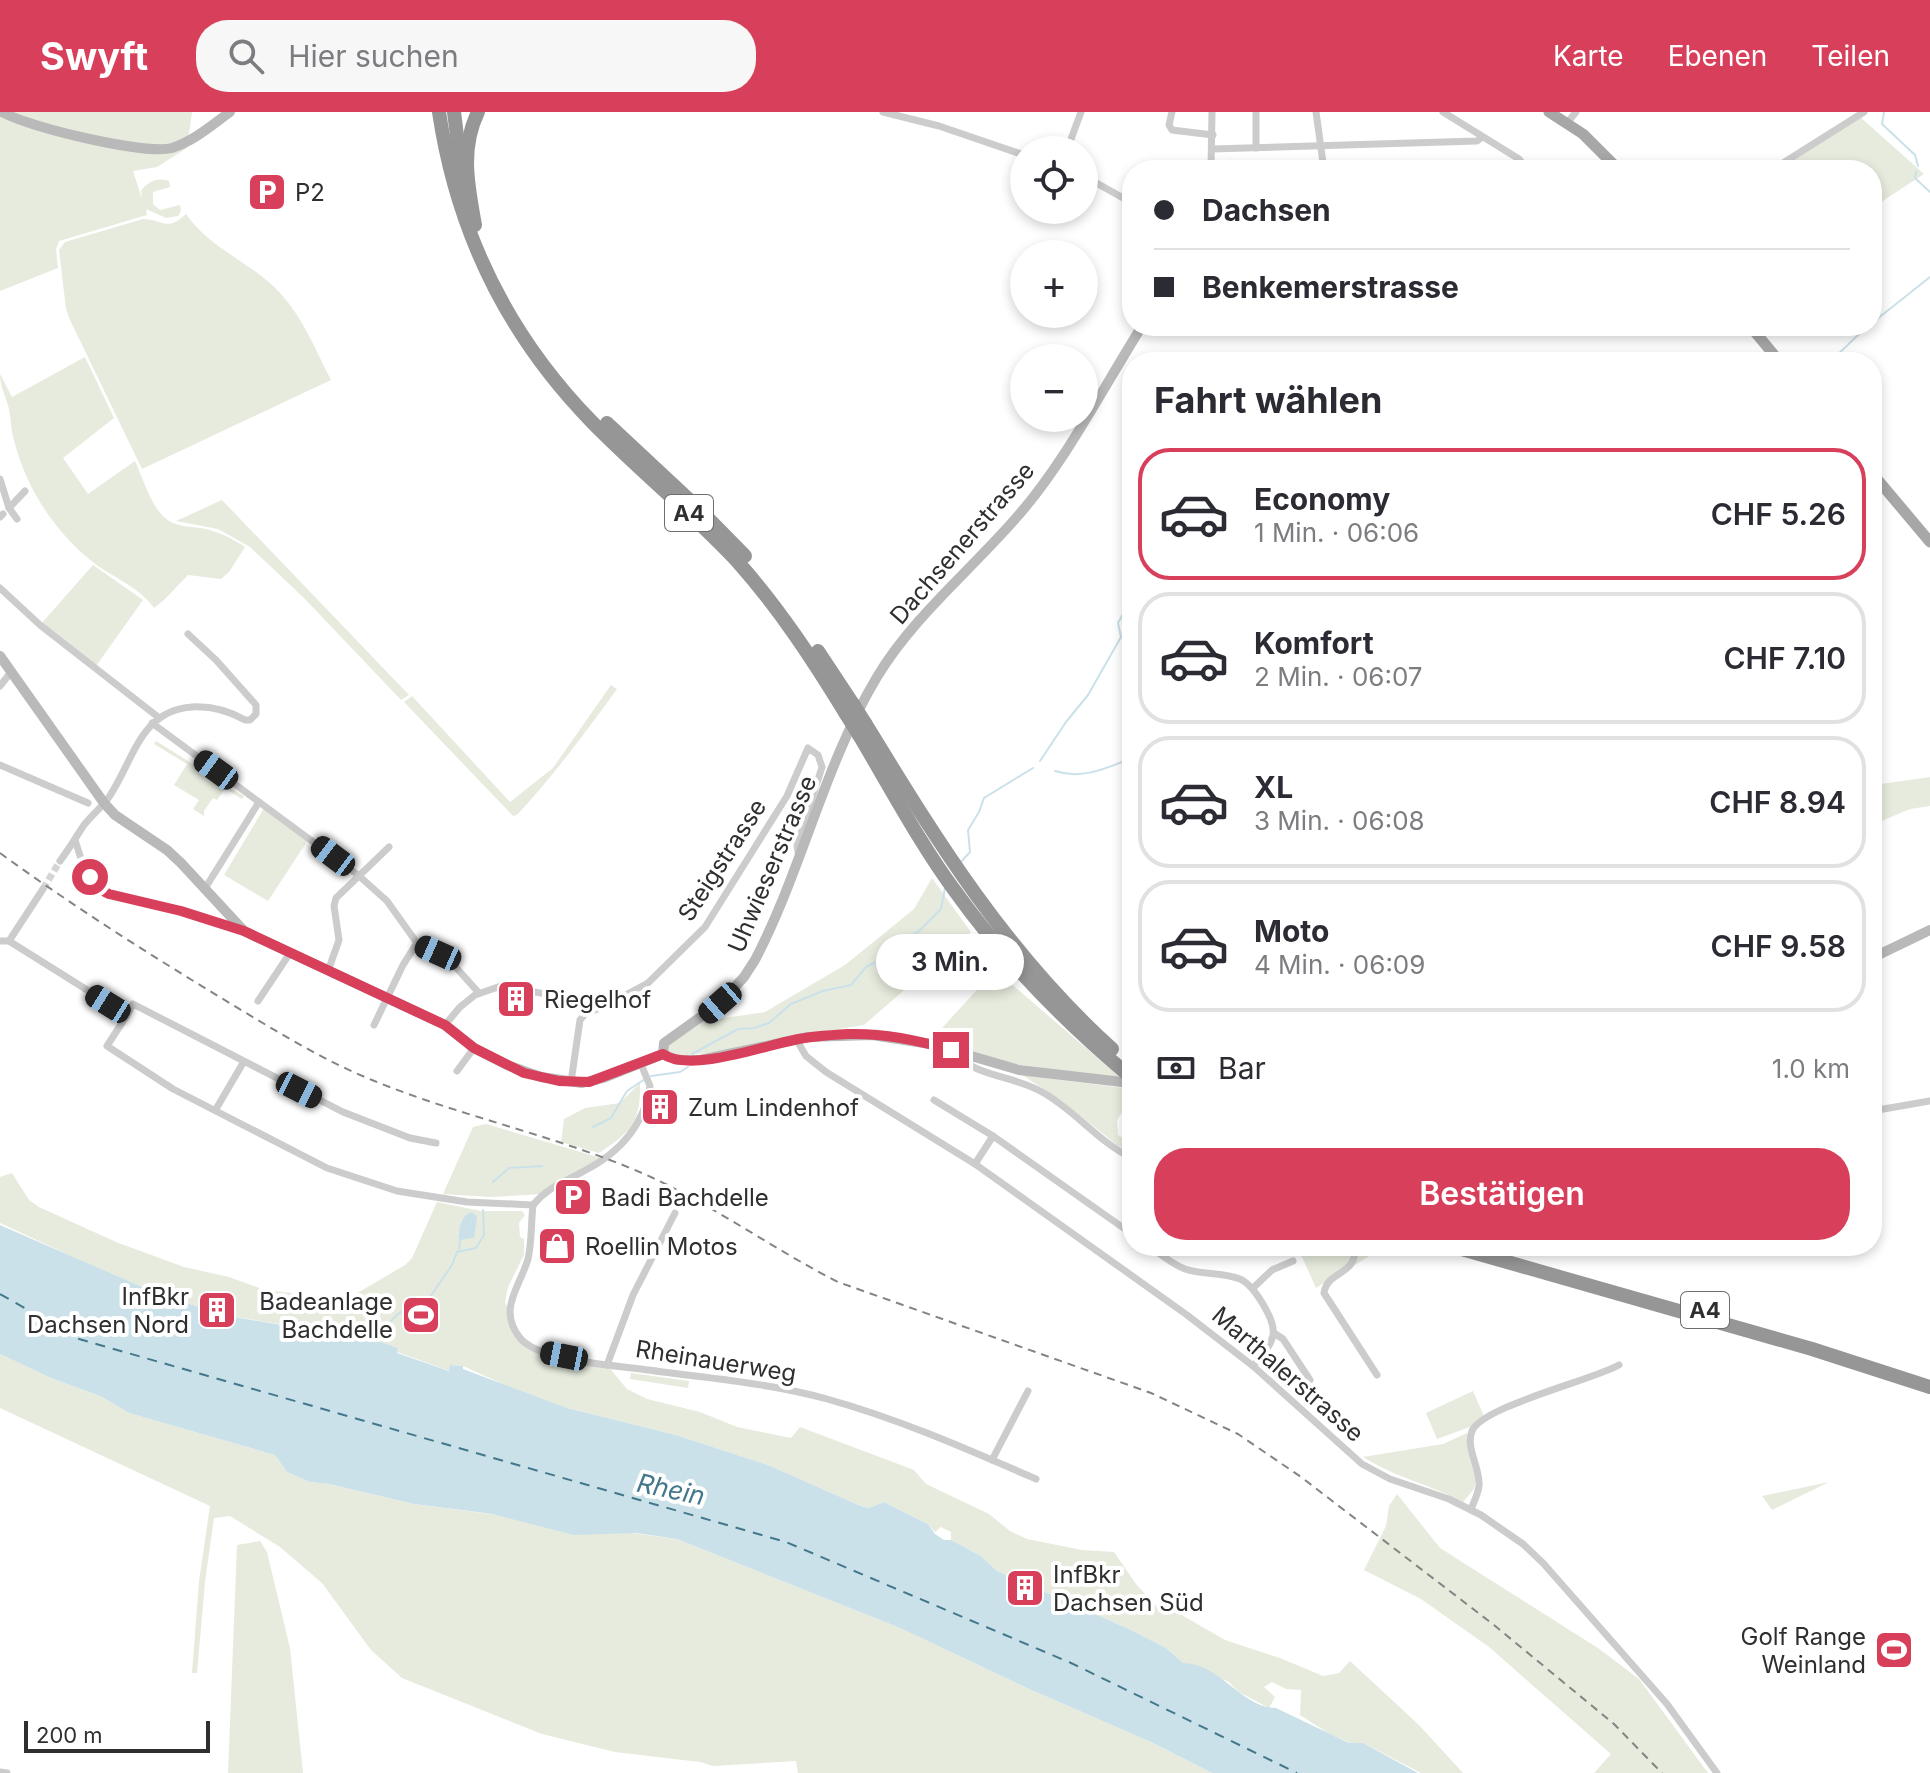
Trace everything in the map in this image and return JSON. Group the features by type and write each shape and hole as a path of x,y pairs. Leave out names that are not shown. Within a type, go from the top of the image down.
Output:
{"highway":[{"path":"439,112 461,203"},
{"name":"A4","path":"446,112 453,168 476,250 512,322 539,362 594,424 703,526 747,572 854,707"},
{"name":"A4","path":"454,112 460,167 476,229 510,304 555,370 588,406 749,560 797,621 854,707 862,729 920,826 979,913 1043,997 1122,1072"},
{"path":"476,229 466,161 469,136 478,112"},
{"name":"A4","path":"979,913 1062,1001 1122,1057"},
{"name":"A4","path":"1484,1256 1812,1349 1930,1387"},
{"name":"A4","path":"1514,1256 1759,1325 1930,1378"}],"main road":[{"path":"1549,112 1595,145 1609,160"},
{"path":"1758,336 1772,352"},
{"path":"1882,485 1930,542"}],"street":[{"path":"2,112 49,130 159,150 185,142 230,112"},
{"path":"883,112 939,126 1010,150"},
{"path":"1072,136 1081,112"},
{"path":"1172,112 1169,129 1213,135"},
{"path":"1211,160 1212,112"},
{"path":"1256,112 1256,148"},
{"path":"1316,112 1322,160"},
{"path":"1443,112 1520,160"},
{"path":"1567,123 1576,112"},
{"path":"1788,160 1864,112"},
{"path":"1212,149 1477,141 1482,137"},
{"path":"1098,184 1122,197"},
{"name":"Dachsenerstrasse","path":"854,707 918,622 1018,517 1040,488 1122,358"},
{"path":"0,479 4,513"},
{"path":"4,513 25,491"},
{"path":"4,513 17,519"},
{"path":"0,588 155,720 358,875 387,901 417,943 452,963 479,993"},
{"path":"60,861 155,720 181,708 193,707 218,709 245,720 256,714 256,705 188,634"},
{"path":"0,656 99,803 167,850 244,931"},
{"path":"0,686 11,672"},
{"name":"Uhwieserstrasse","path":"663,1054 664,1043 705,1016 744,977 764,942 800,857 854,707"},
{"name":"Steigstrasse","path":"608,1001 628,995 648,983 705,927 787,796 808,748 818,755 822,767 797,846 800,857"},
{"path":"0,765 88,803 99,803"},
{"path":"204,890 259,802"},
{"path":"75,840 84,868 104,892 244,931 445,1025 474,1048 524,1073 571,1082 596,1081 643,1068 663,1054 677,1060 700,1060 796,1039 872,1035 913,1040 1019,1070 1122,1078"},
{"path":"328,971 339,940 335,902 340,891 389,847"},
{"path":"43,889 4,941 127,1015"},
{"path":"1882,953 1930,930"},
{"path":"374,1025 417,943"},
{"path":"258,1001 290,953"},
{"path":"445,1025 460,1007 479,993 505,986 591,1002 608,1001"},
{"path":"571,1082 580,1020 585,1014 607,1005 608,1001"},
{"path":"436,1143 410,1138 343,1112 133,1004 107,1046 154,1078 327,1168 394,1190 490,1204 520,1202 533,1205 550,1187 599,1163 629,1137 641,1118 650,1083 643,1068"},
{"name":"Marthalerstrasse","path":"796,1039 806,1056 826,1072 975,1164 1196,1322 1253,1366 1362,1464 1390,1479 1471,1509 1500,1527 1543,1563 1667,1704 1717,1773"},
{"path":"457,1071 474,1048"},
{"path":"951,1050 966,1065 1039,1090 1061,1103 1122,1153"},
{"path":"216,1109 243,1063"},
{"path":"934,1100 993,1136 1122,1227"},
{"path":"1882,1109 1930,1101"},
{"path":"975,1164 993,1136"},
{"name":"Rheinauerweg","path":"533,1205 529,1255 510,1298 510,1316 521,1339 542,1352 824,1398 908,1425 1036,1479"},
{"path":"607,1365 633,1295 675,1213"},
{"path":"1164,1256 1189,1271 1237,1278 1253,1288 1273,1324 1274,1333 1268,1347 1253,1366"},
{"path":"1355,1256 1349,1268 1328,1281 1324,1293 1377,1375"},
{"path":"1253,1288 1272,1270 1293,1261"},
{"path":"1274,1333 1283,1339 1310,1380"},
{"path":"1471,1509 1479,1486 1470,1441 1476,1425 1504,1407 1593,1378 1619,1365"},
{"path":"992,1460 1028,1391"},
{"path":"0,1772 7,1773"}],"shaded area":[{"path":"0,112 192,112 187,148 157,167 133,171 142,199 141,191 150,182 161,179 169,181 170,187 153,192 153,204 160,210 180,205 181,211 178,216 166,218 146,209 147,215 59,241 56,249 58,268 0,291"},
{"path":"1859,116 1924,174 1882,201 1882,160 1789,160"},
{"path":"186,214 207,237 258,273 289,303 331,380 142,469 70,320 59,250 65,242 143,219 170,224"},
{"path":"85,357 114,418 63,458 88,494 135,461 151,498 169,521 217,532 245,547 221,579 188,575 154,608 140,593 76,547 42,506 19,457 0,374 12,397"},
{"path":"222,500 409,695 401,700 304,598 250,547 218,529 176,521"},
{"path":"93,565 143,600 96,666 41,624"},
{"path":"611,685 617,689 593,722 544,785 513,816 404,702 412,696 510,802 553,768"},
{"path":"156,741 244,796 242,799 213,781 224,790 217,800 213,798 204,816 193,809 199,800 174,785 187,764 154,744"},
{"path":"1930,777 1930,806 1910,809 1882,821 1882,784"},
{"path":"264,808 308,840 268,901 224,875"},
{"path":"932,878 971,932 864,1025 788,1037 733,1050 674,1057 667,1051 668,1045 708,1017 717,1019 765,1012 845,965 914,909"},
{"path":"995,970 1121,1078 1006,1063 931,1040"},
{"path":"1022,1075 1122,1088 1122,1112 1117,1120 1122,1148 1117,1145 1062,1101"},
{"path":"640,1083 636,1117 626,1132 610,1146 599,1153 561,1142 564,1119 585,1108 620,1103"},
{"path":"486,1124 604,1159 543,1194 491,1197 443,1194 473,1127"},
{"path":"12,1173 29,1200 39,1207 116,1242 184,1267 229,1277 265,1290 347,1299 412,1258 437,1202 481,1211 522,1211 525,1215 519,1223 520,1237 524,1239 524,1255 508,1287 505,1302 521,1339 542,1352 607,1365 627,1389 647,1399 700,1412 737,1427 791,1438 800,1427 914,1470 926,1484 989,1514 1010,1531 1027,1539 1082,1550 1114,1552 1156,1606 1180,1614 1225,1640 1323,1676 1339,1673 1350,1661 1419,1725 1463,1773 1421,1773 1363,1743 1350,1743 1328,1733 1300,1715 1301,1690 1286,1689 1272,1682 1264,1687 1275,1697 1269,1708 1239,1692 1229,1682 1183,1663 1166,1648 1129,1629 997,1571 981,1556 951,1540 951,1532 941,1527 935,1532 928,1524 884,1502 869,1508 861,1506 768,1465 676,1435 567,1408 523,1393 463,1366 451,1365 450,1371 397,1352 398,1348 362,1337 222,1315 149,1290 0,1223 0,1177"},
{"path":"1302,1256 1368,1256 1367,1257 1316,1288"},
{"path":"0,1354 100,1396 129,1413 275,1455 287,1472 310,1482 414,1504 677,1539 900,1628 1151,1742 1212,1773 798,1773 796,1761 713,1766 615,1752 542,1734 402,1678 371,1650 322,1583 280,1547 230,1516 214,1518 197,1673 192,1673 199,1581 210,1506 0,1408"},
{"path":"631,1373 689,1381 688,1388 630,1379"},
{"path":"1473,1391 1486,1421 1437,1439 1426,1413"},
{"path":"1467,1433 1477,1477 1474,1489 1463,1502 1363,1457 1443,1444"},
{"path":"1829,1482 1772,1510 1762,1496"},
{"path":"1397,1494 1440,1548 1598,1648 1639,1679 1708,1773 1594,1773 1611,1754 1489,1647 1421,1599 1364,1570 1386,1526 1389,1506"},
{"path":"260,1541 267,1552 290,1648 303,1773 228,1773 237,1545"}],"water":[{"path":"472,1212 477,1217 474,1238 459,1240 461,1223"},
{"name":"Rhein","path":"0,1225 149,1290 222,1315 377,1341 398,1348 397,1353 449,1371 450,1365 463,1366 463,1369 567,1408 676,1435 768,1465 861,1506 869,1508 884,1502 928,1524 944,1540 951,1540 981,1556 997,1571 1129,1629 1166,1648 1183,1663 1196,1665 1220,1677 1252,1701 1276,1708 1349,1743 1363,1743 1418,1773 1212,1773 1151,1742 900,1628 677,1539 636,1533 574,1535 492,1514 414,1504 310,1482 287,1472 275,1455 129,1413 100,1396 0,1354"}],"waterway":[{"path":"1884,112 1882,124 1915,155 1918,166"},
{"path":"1916,172 1915,178 1930,192"},
{"path":"1882,315 1930,277"},
{"path":"1840,352 1857,336"},
{"path":"1040,761 1088,695 1121,637 1118,623 1122,616"},
{"path":"1055,771 1085,773 1122,762"},
{"path":"960,863 970,852 968,830 984,798 1033,768"},
{"path":"692,1054 738,1029 769,1023 791,1004 823,991 851,985 866,967 892,954 899,942 918,932 941,909 945,888"},
{"path":"651,1076 680,1072 688,1067"},
{"path":"593,1127 611,1118 627,1091 645,1079"},
{"path":"493,1182 509,1168 542,1166"},
{"path":"375,1341 398,1314 413,1304 428,1300 452,1265 457,1252 476,1248 484,1235 483,1210"},
{"path":"459,1251 460,1240"}],"ferry route":[{"path":"0,1294 79,1339 786,1542 1071,1663 1297,1773"}],"tunnel":[{"path":"43,889 60,861"}],"railway":[{"path":"0,853 80,909 190,979 332,1062 442,1106 619,1164 677,1190 838,1282 1151,1393 1238,1434 1301,1477 1494,1625 1614,1724 1662,1773"}],"place":[{"name":"P2","path":"267,192"},
{"name":"Riegelhof","path":"516,999"},
{"name":"Zum Lindenhof","path":"660,1107"},
{"name":"Badi Bachdelle","path":"573,1197"},
{"name":"Roellin Motos","path":"557,1246"},
{"name":"InfBkr Dachsen Nord","path":"217,1310"},
{"name":"Badeanlage Bachdelle","path":"421,1315"},
{"name":"InfBkr Dachsen Süd","path":"1025,1588"},
{"name":"Golf Range Weinland","path":"1894,1650"}],"route":[{"path":"90,877 109,894 181,911 244,931 445,1025 474,1048 524,1073 541,1077 582,1083 663,1054 677,1060 700,1060 796,1039 854,1034 892,1037 951,1050"}]}
